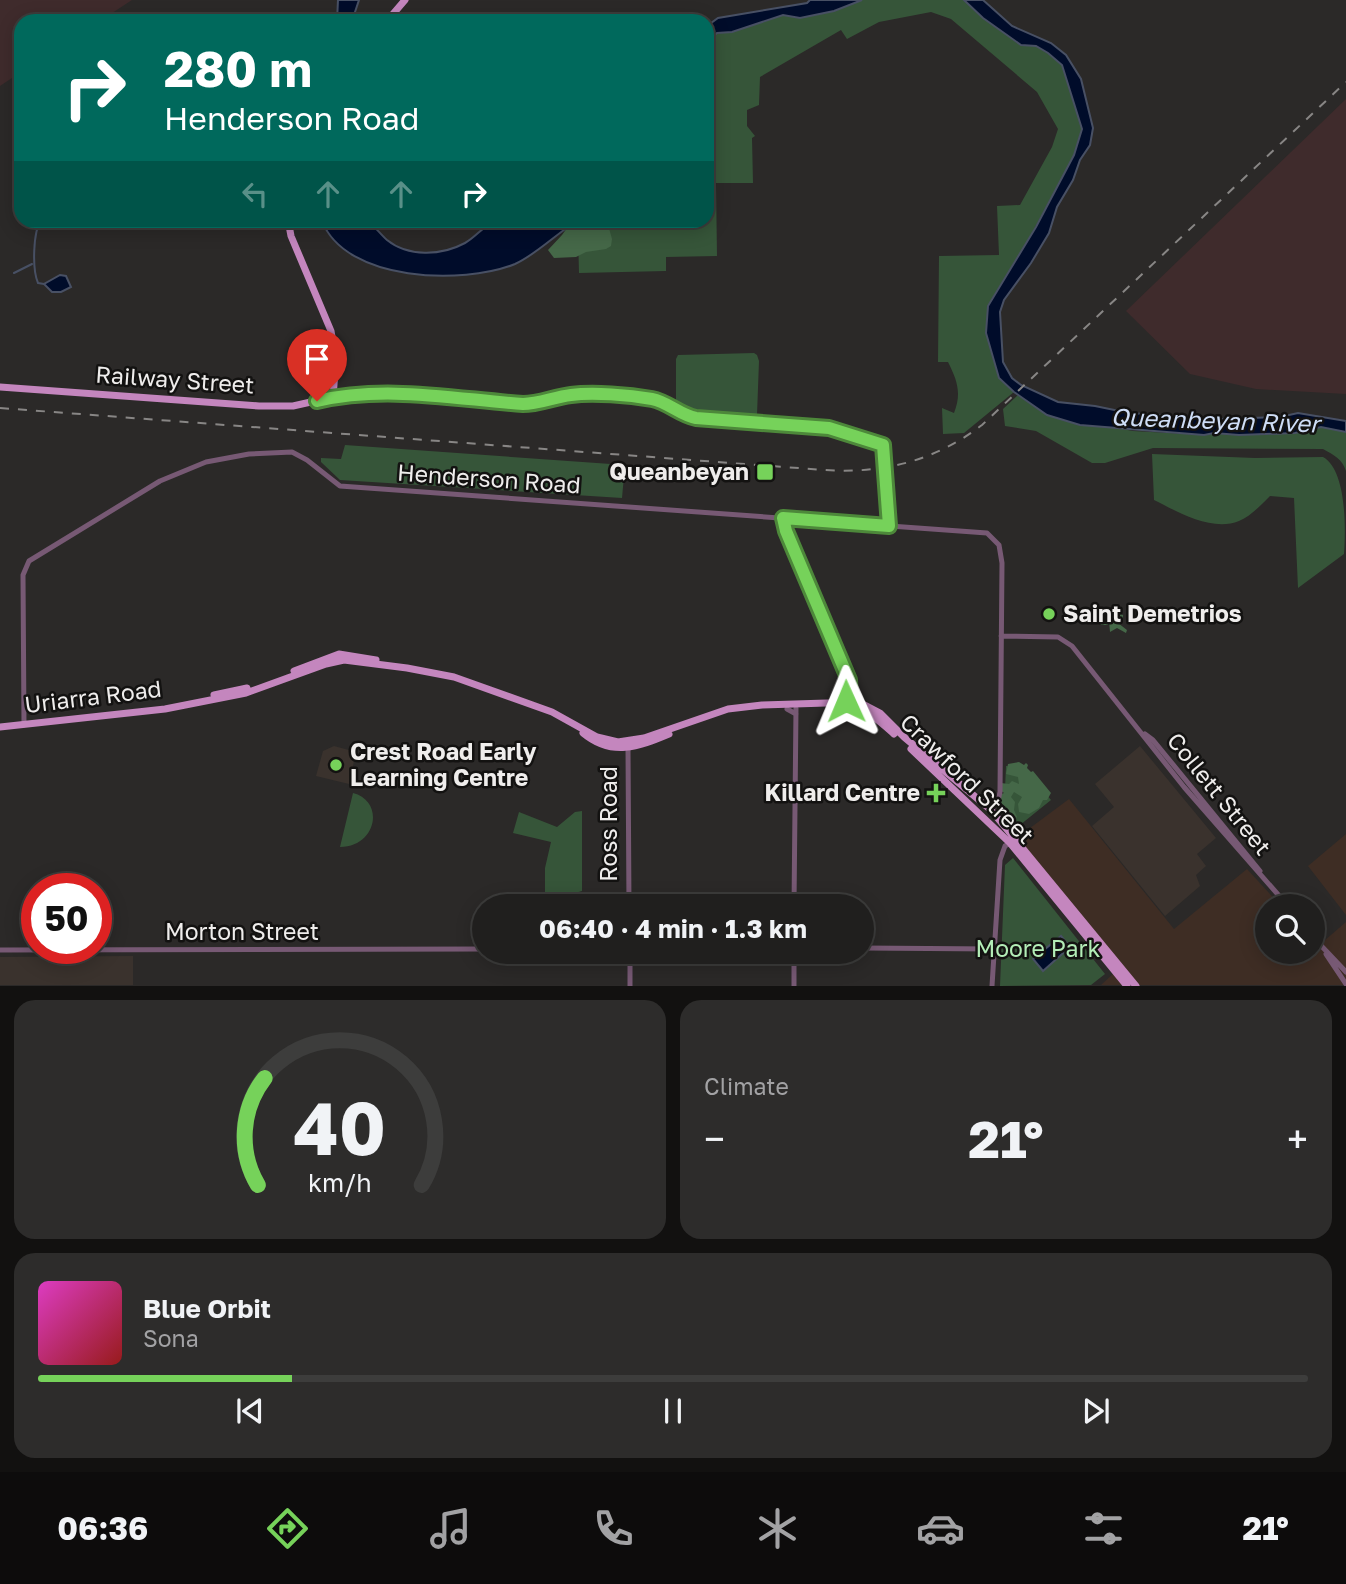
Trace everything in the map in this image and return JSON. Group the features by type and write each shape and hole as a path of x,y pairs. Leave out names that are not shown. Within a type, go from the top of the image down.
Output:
{"main road":[{"path":"393,14 405,0"},
{"path":"290,228 331,331 336,359 333,397"},
{"name":"Railway Street","path":"0,387 258,406 293,406 333,397"},
{"name":"Uriarra Road","path":"0,727 156,710 221,693 263,686 333,659 454,677 562,716 594,741 608,747 628,745 723,710 793,709 853,703"},
{"name":"Crawford Street","path":"853,703 877,711 1012,840"},
{"name":"Crawford Street","path":"958,787 991,810 1127,985"},
{"name":"Crawford Street","path":"1118,970 1136,985"}],"street":[{"name":"Railway Street","path":"333,397 390,393 523,404 583,394 659,401 690,417 829,428 883,445 889,526"},
{"name":"Henderson Road","path":"24,725 25,567 36,556 102,515 183,470 219,459 286,452 297,454 340,486 986,533 999,545 1002,575 1000,792 998,802 991,810"},
{"path":"783,518 786,531 854,687 853,703"},
{"name":"Collett Street","path":"1001,636 1054,636 1067,641 1142,732 1148,744 1277,894"},
{"path":"793,709 794,894"},
{"name":"Ross Road","path":"628,745 629,894"},
{"path":"992,985 1000,860 1004,846 1012,840"},
{"path":"874,948 993,949"},
{"name":"Morton Street","path":"0,950 472,949"},
{"path":"1325,950 1346,972"},
{"path":"1325,951 1346,984"},
{"path":"630,964 630,985"},
{"path":"794,964 794,985"}],"shaded area":[{"path":"0,0 132,0 111,14 14,14 14,77 0,86"},
{"path":"1346,99 1346,394 1256,389 1190,374 1126,311"},
{"name":"Crest Road Early Learning Centre","path":"334,746 356,752 349,784 316,776 323,751"},
{"path":"1140,746 1216,838 1197,854 1206,866 1196,875 1200,886 1165,916 1092,826 1114,807 1095,784"},
{"path":"1069,799 1174,929 1247,869 1270,894 1255,894 1255,964 1325,964 1325,940 1346,922 1346,985 1101,985 1115,972 1010,843"},
{"path":"1346,834 1346,915 1308,866"},
{"path":"112,956 133,956 133,985 0,985 0,957 21,957 21,964 112,964"}],"green space":[{"path":"862,0 964,0 983,18 1021,45 1036,46 1062,65 1082,129 1074,155 1020,255 986,332 999,378 1014,392 964,433 943,434 942,408 954,413 958,393 948,362 938,362 939,256 999,255 997,206 1020,205 1052,147 1058,129 1037,92 951,19 931,12 879,22 847,39 841,30 760,77 759,105 747,110 747,126 755,136 752,138 753,183 716,183 717,256 666,257 666,271 579,273 578,235 569,228 714,228 714,36 783,15 800,18 834,11"},
{"path":"567,228 609,228 611,246 576,257 554,258 548,250"},
{"path":"754,353 759,361 757,415 751,418 700,415 682,410 676,405 678,355"},
{"path":"1019,394 1047,415 1133,431 1239,435 1295,433 1321,427 1346,432 1346,471 1340,460 1323,449 1153,448 1105,463 1092,463 1036,431 1005,426 1003,409"},
{"path":"345,445 625,465 622,498 340,480 321,462 321,458 341,459"},
{"path":"1152,454 1255,458 1323,457 1331,464 1340,486 1345,528 1344,554 1298,588 1294,498 1270,496 1248,516 1229,524 1195,519 1154,500"},
{"path":"1103,611 1123,615 1123,619 1118,623 1127,630 1126,633 1117,628 1110,632 1109,621 1108,625 1101,625 1098,616"},
{"path":"1019,762 1024,765 1026,763 1027,768 1033,771 1051,793 1039,808 1029,814 1019,812 1018,804 1022,797 1014,792 1011,797 1015,802 1017,817 1013,821 1007,807 997,802 999,795 1004,793 1000,790 1001,783 1009,784 1012,781 1019,784 1018,777 1006,774 1008,764"},
{"path":"1006,766 1023,767 1051,800 1020,825 1015,825 1004,812"},
{"path":"353,793 370,805 372,823 362,840 340,847"},
{"path":"582,811 582,891 572,894 545,894 545,868 551,842 513,833 519,812 557,827 575,812"},
{"name":"Moore Park","path":"1013,858 1105,974 1091,985 1000,986 1005,865"}],"water":[{"path":"338,0 359,0 354,14 337,14"},
{"path":"810,0 862,0 834,11 800,18 783,15 714,36 714,21 718,18 807,3"},
{"name":"Queanbeyan River","path":"964,0 983,0 1012,26 1051,43 1066,55 1081,79 1093,128 1090,145 1057,207 1049,233 1004,300 1000,312 1003,362 1012,378 1058,402 1129,413 1220,419 1280,417 1298,413 1346,421 1346,432 1321,427 1295,433 1204,435 1080,425 1047,415 999,378 986,333 988,306 1036,227 1074,155 1082,129 1062,65 1036,46 1021,45 983,18"},
{"path":"327,228 376,228 395,246 425,253 456,247 484,228 567,228 522,261 493,271 466,275 437,276 380,267 355,256 335,241"},
{"path":"60,275 66,276 71,287 61,292 52,292 44,284"},
{"path":"1061,936 1070,947 1043,971 1033,959"}],"waterway":[{"path":"37,228 34,260 38,283 44,284"},
{"path":"14,273 32,264"}],"railway":[{"path":"0,408 824,470 888,467 946,448 982,425 1346,82"}],"place":[{"name":"Queanbeyan","path":"765,472"},
{"name":"Saint Demetrios","path":"1049,614"},
{"name":"Crest Road Early Learning Centre","path":"336,765"},
{"name":"Killard Centre","path":"936,793"}],"route":[{"path":"317,401 371,393 523,404 583,394 645,398 690,417 829,428 883,445 889,526 783,518 786,531 849,680 850,701 846,701"}]}
